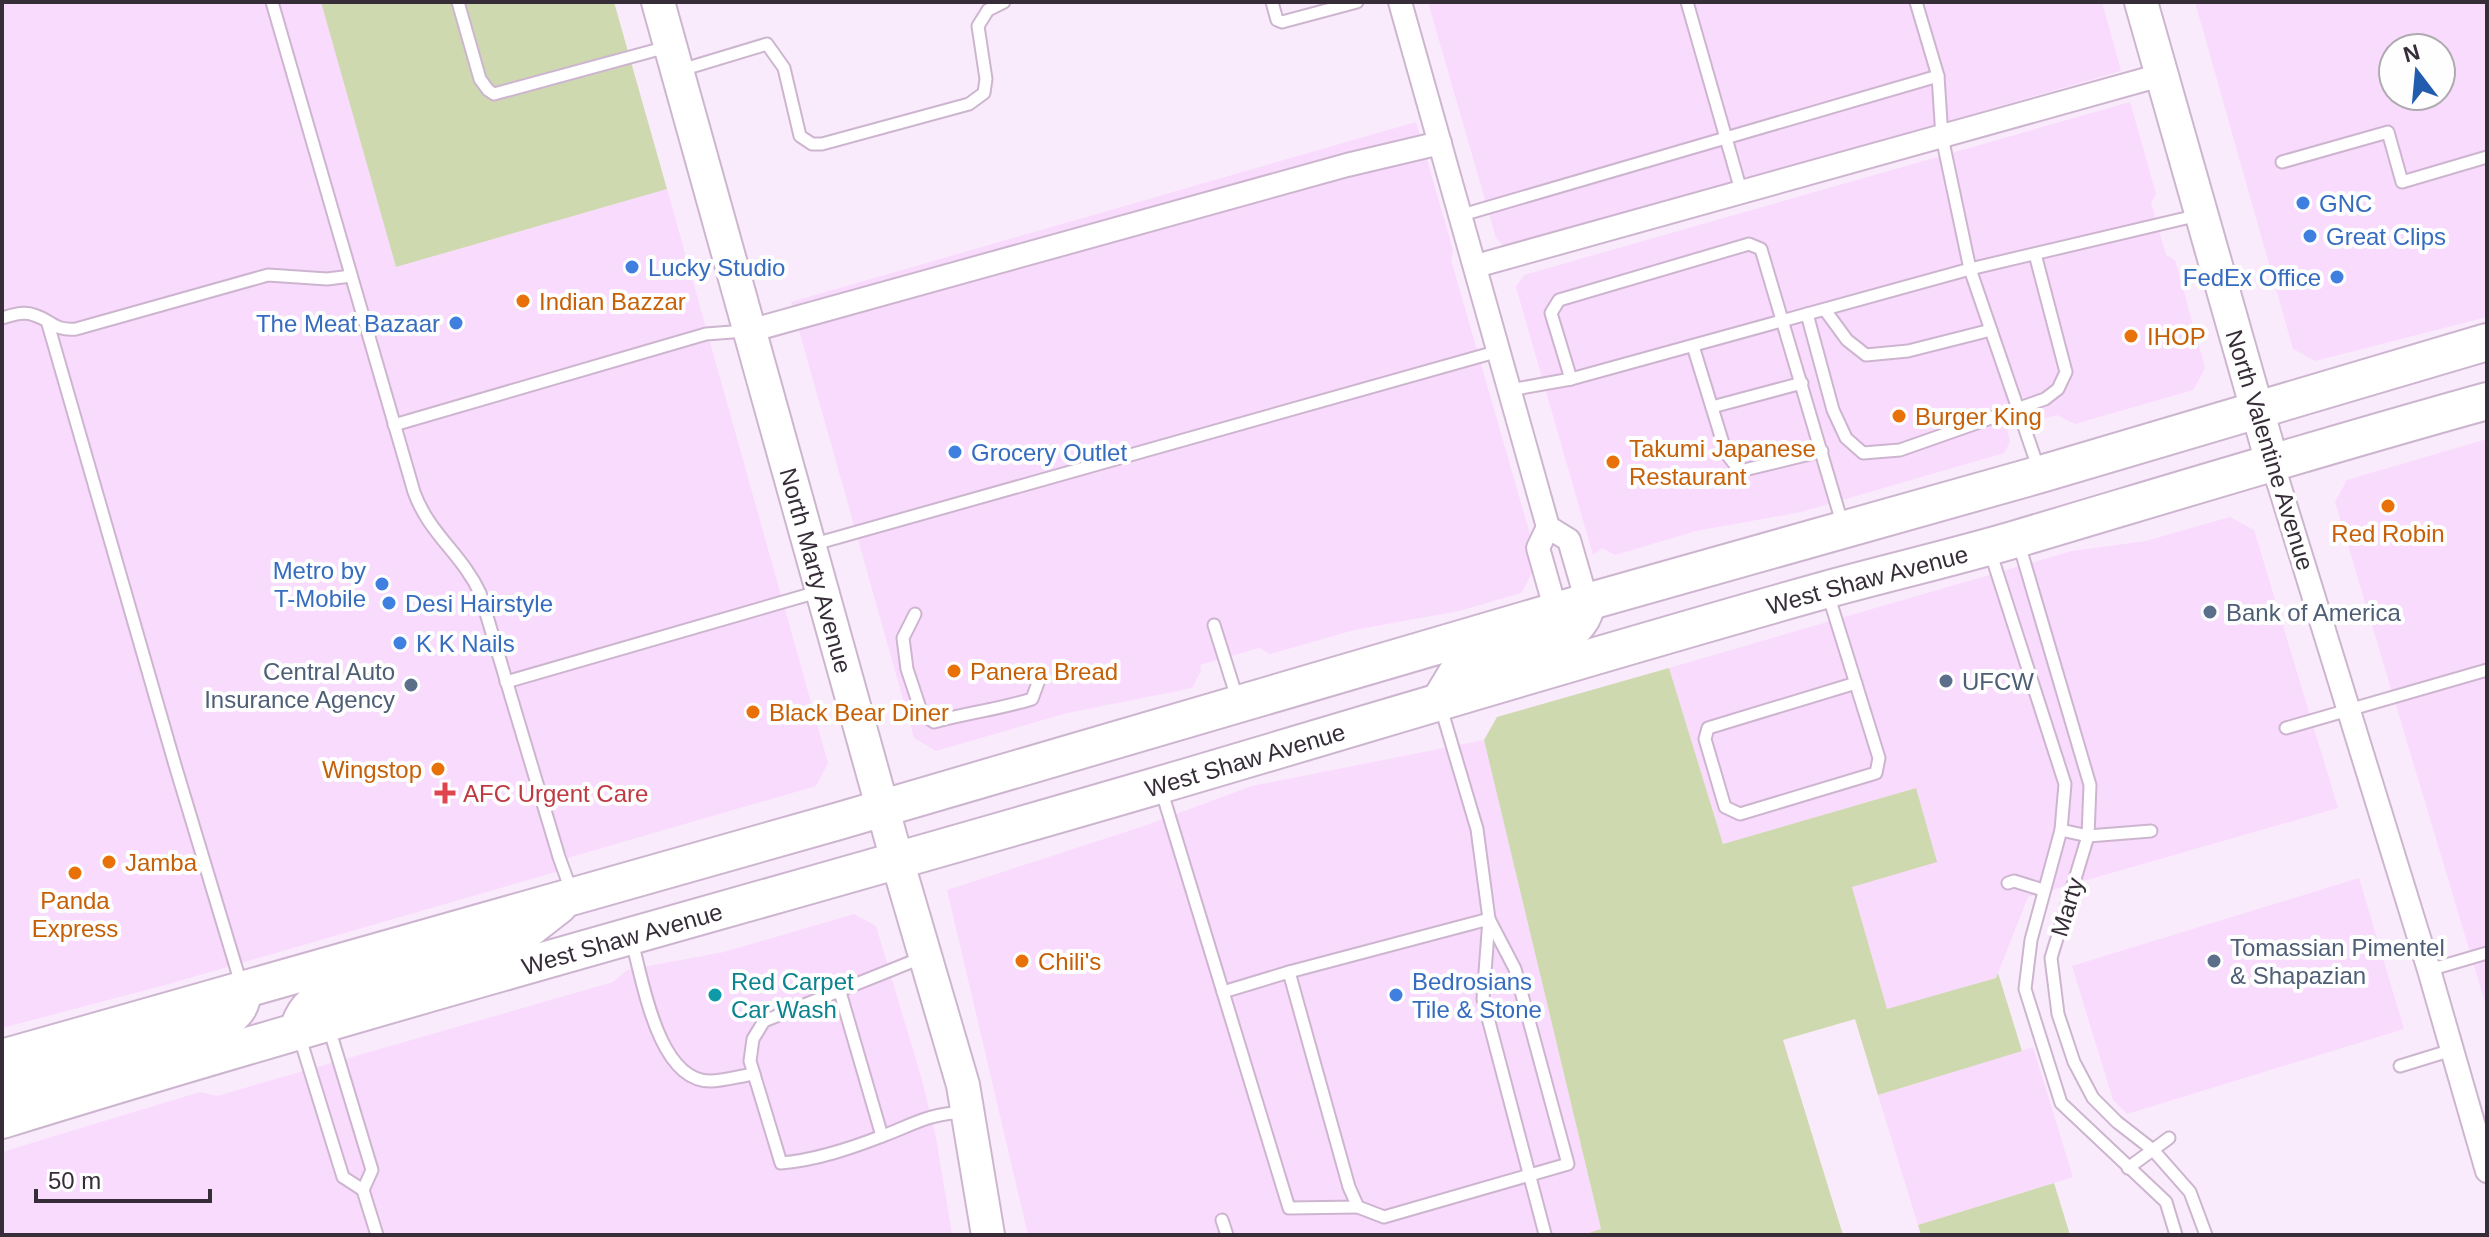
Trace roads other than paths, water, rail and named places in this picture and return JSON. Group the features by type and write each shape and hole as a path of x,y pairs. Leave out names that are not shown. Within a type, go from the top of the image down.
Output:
{"main road":[{"path":"2,1058 884,808 2487,342"},
{"name":"West Shaw Avenue","path":"2,1120 313,1026 1160,785 1440,701 2487,401"},
{"path":"1440,701 1460,668 1562,637 1575,629 1582,618 1572,607"},
{"path":"313,1026 301,1017 322,997 518,937 573,894"},
{"path":"2,1089 216,1025 237,1011 243,1001 243,990"}],"street":[{"name":"North Marty Avenue","path":"658,2 969,1112 988,1235"},
{"path":"1400,2 1548,527 1538,548 1572,607"},
{"name":"North Valentine Avenue","path":"2141,2 2272,462 2429,970 2487,1171"},
{"path":"1476,266 2161,75"},
{"path":"749,331 1347,165 1440,143"},
{"path":"1548,527 1569,540 1572,607"}],"lane":[{"path":"272,2 422,514 470,572 480,593 555,844 573,894"},
{"path":"458,2 480,79 494,94 767,44 784,68 800,136 812,144 822,144 969,104 984,93 986,79 978,26 988,10 1004,2"},
{"path":"1272,2 1277,20 1282,22 1357,2"},
{"path":"1687,2 1742,194"},
{"path":"1916,2 1938,76 1942,137 1970,269 2041,474"},
{"path":"1462,215 1938,76"},
{"path":"2282,162 2388,132 2402,182 2487,157"},
{"path":"1510,390 1571,379 1970,269 2201,215"},
{"path":"1571,379 1551,313 1559,300 1749,244 1761,249 1845,530"},
{"path":"1807,314 1833,410 1846,438 1863,453 1900,450 2045,399 2058,389 2066,372 2035,254"},
{"path":"2,318 19,313 36,315 63,330 76,329 268,275 327,279 351,276"},
{"path":"1825,310 1847,340 1866,355 1908,351 1991,330"},
{"path":"48,324 243,990"},
{"path":"394,425 706,334 749,331"},
{"path":"1693,346 1726,453 1740,471 1822,451"},
{"path":"810,546 1499,351"},
{"path":"1712,407 1802,383"},
{"name":"Marty","path":"2003,542 2065,784 2061,830 2031,940 2025,989 2061,1103 2166,1202 2176,1235"},
{"name":"Marty","path":"2003,542 2090,785 2088,836 2051,958 2058,1014 2074,1062 2093,1098 2117,1122 2153,1150 2190,1192 2206,1235"},
{"path":"506,682 822,590"},
{"path":"1827,590 1856,683 1879,758 1876,773 1740,814 1725,807 1705,739 1708,728 1856,683"},
{"path":"915,614 903,638 907,669 922,714 934,722 1000,709 1032,699 1042,672"},
{"path":"1214,625 1239,705"},
{"path":"2286,728 2487,670"},
{"path":"1440,701 1477,829 1489,919 1483,999 1545,1234"},
{"path":"1160,785 1289,1208 1358,1207 1384,1217 1568,1164 1515,969 1489,919"},
{"path":"2061,830 2088,836 2151,831"},
{"path":"2008,883 2014,881 2043,890"},
{"path":"1223,992 1489,919"},
{"path":"631,937 659,1036 678,1070 707,1082 754,1074"},
{"path":"2429,970 2487,953"},
{"path":"925,956 764,1021 753,1039 750,1061 781,1163 810,1160 935,1114 969,1112"},
{"path":"1289,972 1349,1187 1358,1207"},
{"path":"840,992 882,1136"},
{"path":"313,1026 343,1177 363,1190 377,1235"},
{"path":"313,1026 372,1170 363,1190"},
{"path":"2400,1066 2452,1050"},
{"path":"2128,1168 2169,1138"},
{"path":"1222,1220 1227,1235"}],"place":[{"name":"GNC","path":"2303,203"},
{"name":"Great Clips","path":"2310,236"},
{"name":"Lucky Studio","path":"632,267"},
{"name":"FedEx Office","path":"2337,277"},
{"name":"Indian Bazzar","path":"523,301"},
{"name":"The Meat Bazaar","path":"456,323"},
{"name":"IHOP","path":"2131,336"},
{"name":"Burger King","path":"1899,416"},
{"name":"Grocery Outlet","path":"955,452"},
{"name":"Takumi Japanese Restaurant","path":"1613,462"},
{"name":"Red Robin","path":"2388,506"},
{"name":"Metro by T-Mobile","path":"382,584"},
{"name":"Desi Hairstyle","path":"389,603"},
{"name":"Bank of America","path":"2210,612"},
{"name":"K K Nails","path":"400,643"},
{"name":"Panera Bread","path":"954,671"},
{"name":"UFCW","path":"1946,681"},
{"name":"Central Auto Insurance Agency","path":"411,685"},
{"name":"Black Bear Diner","path":"753,712"},
{"name":"Wingstop","path":"438,769"},
{"name":"AFC Urgent Care","path":"445,793"},
{"name":"Jamba","path":"109,862"},
{"name":"Panda Express","path":"75,873"},
{"name":"Chili's","path":"1022,961"},
{"name":"Tomassian Pimentel & Shapazian","path":"2214,961"},
{"name":"Red Carpet Car Wash","path":"715,995"},
{"name":"Bedrosians Tile & Stone","path":"1396,995"}]}
